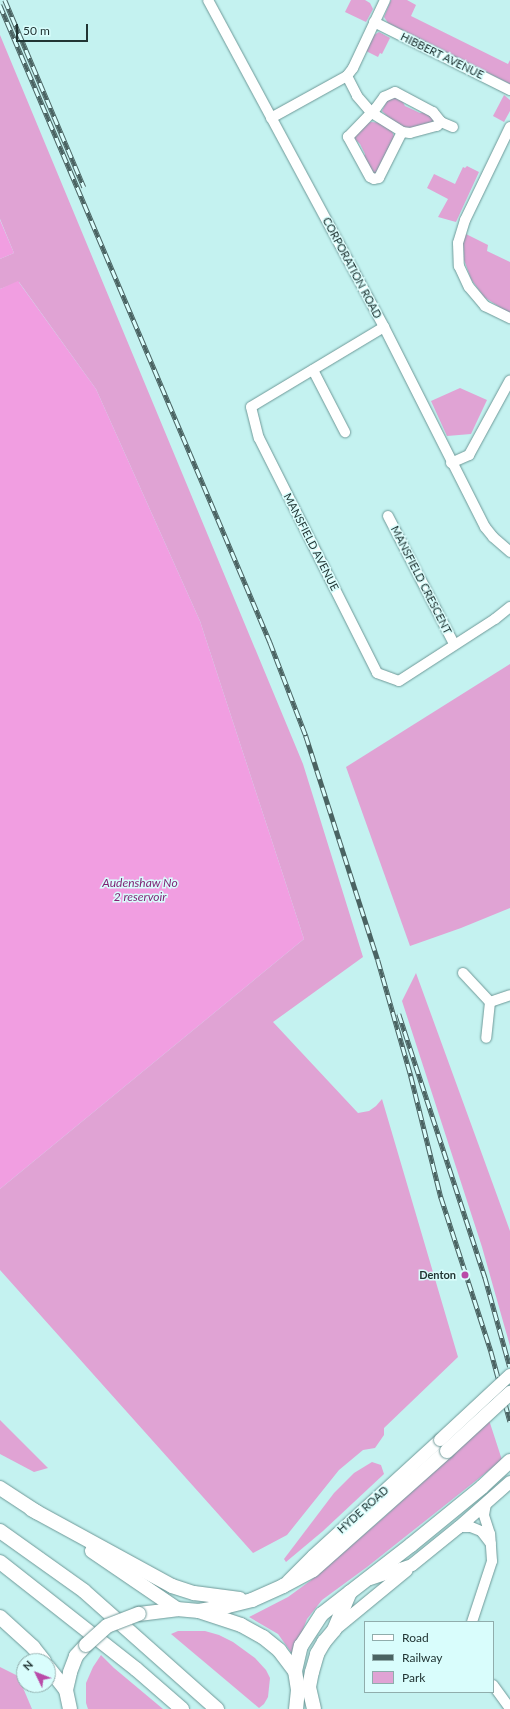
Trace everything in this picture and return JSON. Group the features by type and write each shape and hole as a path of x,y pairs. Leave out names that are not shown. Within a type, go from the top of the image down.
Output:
{"highway":[{"path":"199,1611 252,1600 283,1586 320,1565 444,1446 510,1393"},
{"path":"303,1709 295,1671 301,1646 311,1628 322,1614 362,1581 411,1545 482,1487 510,1461"},
{"path":"0,1488 177,1609"},
{"path":"31,1509 165,1582 194,1593 222,1598 252,1600"},
{"path":"0,1532 84,1591 217,1709"},
{"path":"0,1562 136,1669 182,1709"},
{"path":"314,1709 309,1687 317,1654 324,1642 334,1630 351,1590"},
{"path":"68,1703 70,1672 76,1656 106,1626 139,1614 177,1609 199,1611 241,1624 263,1637 279,1650 295,1671"},
{"path":"0,1617 38,1653"},
{"path":"56,1681 68,1703"},
{"path":"296,1709 298,1690"}],"main road":[{"path":"444,1446 510,1375"},
{"path":"334,1630 488,1503 510,1482"},
{"path":"362,1581 412,1565"}],"street":[{"name":"CORPORATION ROAD","path":"208,0 384,327 485,527 492,537 510,552"},
{"path":"271,118 347,76 353,68 382,1"},
{"name":"HIBBERT AVENUE","path":"374,22 510,90"},
{"path":"347,76 357,96 372,113 402,132 410,133 438,126 441,122"},
{"path":"402,132 379,178 374,179 370,177 348,137 372,113 384,97 395,92 433,112 441,122 453,127"},
{"path":"510,127 465,220 458,243 459,266 469,287 485,306 510,318"},
{"name":"MANSFIELD AVENUE","path":"384,327 251,407 259,438 377,672 399,681 510,607"},
{"path":"313,370 345,432"},
{"path":"451,462 469,455 510,380"},
{"name":"MANSFIELD CRESCENT","path":"388,516 454,644"},
{"path":"463,973 490,1002 486,1038"},
{"path":"490,1002 510,995"},
{"path":"472,1621 492,1561 492,1546 484,1515 488,1503"},
{"path":"459,1527 471,1527 481,1531 492,1546"},
{"path":"494,1686 510,1708"}],"green space":[{"path":"351,0 365,0 370,3 373,9 366,22 345,12"},
{"path":"391,0 407,0 416,5 411,16 508,64 510,60 510,84 388,23 384,17"},
{"path":"379,32 390,38 382,54 380,53 378,57 366,51 374,35"},
{"path":"0,35 303,764 363,957 273,1022 358,1113 369,1111 382,1099 458,1357 384,1428 384,1435 375,1448 363,1450 339,1470 287,1535 253,1553 0,1270 0,1189 304,939 200,621 96,389 19,282 0,289 0,259 14,253 0,219"},
{"path":"504,95 510,100 510,111 504,122 493,116"},
{"path":"400,97 405,106 420,113 424,112 435,117 435,124 407,129 395,124 382,111 388,98"},
{"path":"371,122 383,123 392,131 394,136 376,175 373,175 363,160 365,154 360,144 354,138 365,124"},
{"path":"467,166 479,172 456,222 438,217 448,199 427,188 434,174 455,184 463,167 465,168"},
{"path":"464,233 488,245 487,251 510,262 510,314 484,297 471,279 464,260"},
{"path":"460,388 487,400 471,434 447,436 431,401"},
{"path":"510,664 510,908 461,928 410,946 346,767"},
{"path":"416,973 510,1231 510,1346 482,1247 402,1001"},
{"path":"0,1420 48,1468 34,1472 0,1454"},
{"path":"489,1420 502,1460 367,1567 322,1600 307,1619 293,1655 278,1634 249,1617 288,1597 310,1581 383,1518"},
{"path":"372,1462 381,1465 384,1474 323,1531 286,1562 284,1559 334,1493 354,1473"},
{"path":"178,1631 205,1631 219,1635 233,1642 255,1658 266,1670 270,1678 268,1697 264,1704 259,1708 171,1634"},
{"path":"101,1655 114,1668 163,1709 88,1709 86,1703 86,1683 93,1667"},
{"path":"0,1667 16,1675 16,1693 25,1693 32,1709 0,1709"}],"water":[{"path":"0,220 14,253 0,259"},
{"name":"Audenshaw No 2 reservoir","path":"18,281 96,389 200,621 304,939 0,1189 0,289"}],"railway":[{"path":"5,0 84,187"},
{"path":"0,5 270,642 306,736 378,960 411,1076 441,1197 491,1351 510,1421"},
{"path":"399,1014 485,1277 510,1367"}],"place":[{"name":"Denton","path":"465,1275"}]}
